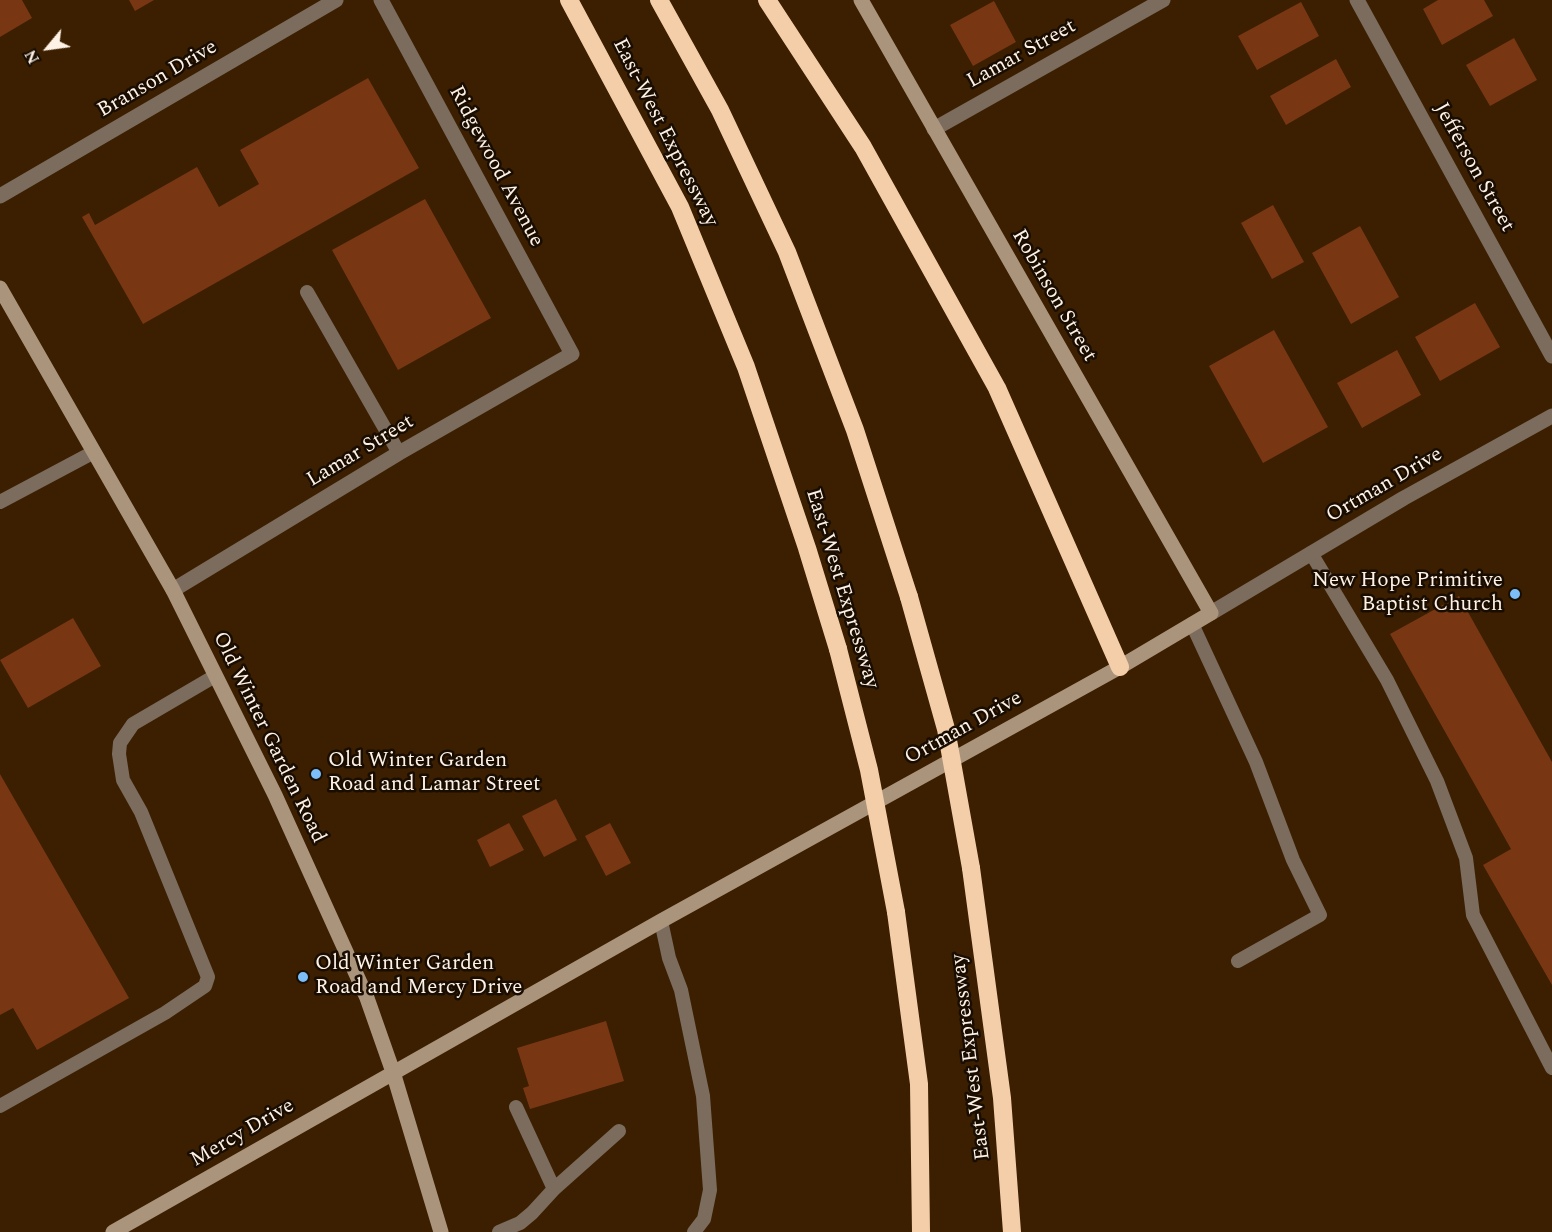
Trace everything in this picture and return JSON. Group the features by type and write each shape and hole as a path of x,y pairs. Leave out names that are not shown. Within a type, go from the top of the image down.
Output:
{"highway":[{"name":"East-West Expressway","path":"569,0 680,207 702,260 746,367 838,650 869,770 896,912 919,1084 921,1232"},
{"name":"East-West Expressway","path":"659,0 720,110 787,252 855,430 909,597 946,729 971,868 1002,1098 1012,1232"},
{"path":"767,0 863,147 997,388 1120,667"}],"main road":[{"name":"Robinson Street","path":"861,0 1210,613"},
{"name":"Old Winter Garden Road","path":"0,288 172,590 275,795 357,977 393,1072 441,1232"},
{"name":"Ortman Drive","path":"393,1072 1120,667 1210,613"},
{"name":"Mercy Drive","path":"113,1232 393,1072"}],"street":[{"name":"Branson Drive","path":"0,196 336,0"},
{"name":"Ridgewood Avenue","path":"381,0 573,354"},
{"name":"Lamar Street","path":"933,129 1163,0"},
{"name":"Jefferson Street","path":"1357,0 1552,356"},
{"name":"Lamar Street","path":"172,590 399,453 573,354"},
{"name":"Ortman Drive","path":"1210,613 1404,498 1552,416"}],"lane":[{"path":"307,292 399,453"},
{"path":"0,502 94,452"},
{"path":"1311,553 1387,680 1437,781 1466,858 1473,915 1552,1068"},
{"path":"1192,624 1256,762 1293,860 1320,915 1238,961"},
{"path":"0,1106 165,1013 204,986 208,977 141,812 123,780 119,754 120,743 133,724 216,676"},
{"path":"661,921 669,958 681,990 703,1096 710,1190 704,1219 694,1232"},
{"path":"516,1107 554,1189"},
{"path":"499,1232 520,1223 619,1131"}],"building":[{"path":"0,0 22,0 32,18 0,37"},
{"path":"129,0 154,0 135,11"},
{"path":"1438,0 1484,0 1493,16 1442,45 1423,9"},
{"path":"994,1 1016,42 973,66 950,25"},
{"path":"1301,2 1319,36 1257,70 1238,36"},
{"path":"1514,38 1537,80 1490,106 1466,65"},
{"path":"1336,59 1351,87 1286,125 1270,96"},
{"path":"368,78 419,168 143,324 82,217 89,213 95,225 197,167 219,207 259,184 240,150"},
{"path":"425,199 491,318 398,370 332,250"},
{"path":"1273,205 1304,262 1272,279 1241,223"},
{"path":"1360,226 1399,297 1351,324 1312,253"},
{"path":"1475,303 1500,347 1440,381 1415,337"},
{"path":"1274,330 1328,427 1263,463 1209,366"},
{"path":"1397,350 1421,395 1362,428 1337,383"},
{"path":"1459,596 1552,762 1552,985 1483,865 1511,849 1390,634"},
{"path":"73,618 101,666 28,708 0,660"},
{"path":"0,774 129,998 37,1050 13,1008 0,1015"},
{"path":"556,799 577,840 544,857 522,816"},
{"path":"509,823 524,850 490,867 477,840"},
{"path":"610,823 631,863 606,876 585,836"},
{"path":"606,1021 624,1081 530,1109 523,1088 529,1086 517,1048"}],"place":[{"name":"New Hope Primitive Baptist Church","path":"1515,594"},
{"name":"Old Winter Garden Road and Lamar Street","path":"316,774"},
{"name":"Old Winter Garden Road and Mercy Drive","path":"303,977"}]}
